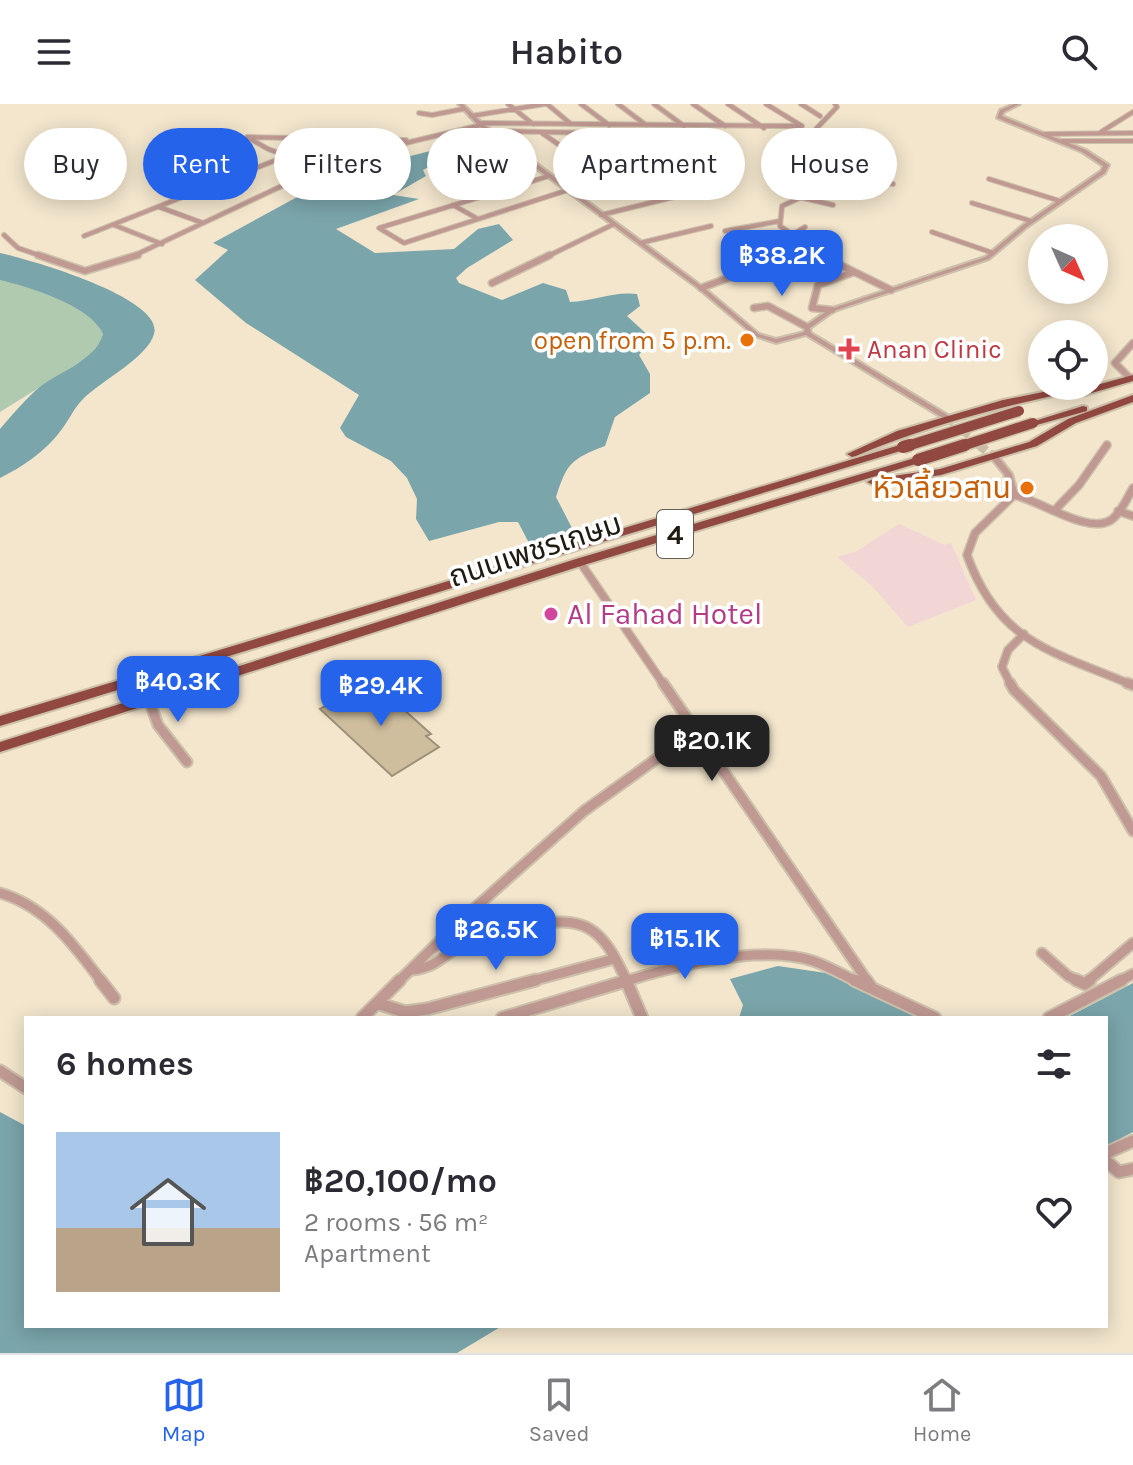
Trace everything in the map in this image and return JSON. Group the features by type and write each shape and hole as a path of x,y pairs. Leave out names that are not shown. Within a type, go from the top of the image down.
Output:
{"highway":[{"name":"ถนนเพชรเกษม","path":"1108,383 1132,378"},
{"path":"1028,398 901,433 866,449 786,477 760,491 774,504 785,508 876,481 941,472 1033,444 1072,421 1133,396"},
{"name":"ถนนเพชรเกษม","path":"0,747 580,562 1033,423 1133,396"},
{"name":"ถนนเพชรเกษม","path":"0,721 1052,400"}],"street":[{"path":"508,104 533,124"},
{"path":"471,116 546,104 572,125"},
{"path":"581,104 609,125"},
{"path":"618,104 648,126"},
{"path":"654,104 685,126"},
{"path":"693,104 726,127"},
{"path":"728,104 764,128"},
{"path":"411,142 480,124 802,126 766,104"},
{"path":"801,104 820,116"},
{"path":"815,128 837,107 835,104"},
{"path":"754,308 768,306 808,330 832,310 993,253 1031,221 1106,168 1084,151 999,117 1002,111 1018,104"},
{"path":"419,113 432,115 461,107 485,128"},
{"path":"1101,132 1133,112"},
{"path":"537,132 553,132"},
{"path":"541,132 553,140"},
{"path":"1045,134 1133,133"},
{"path":"273,151 247,137 418,140"},
{"path":"1062,141 1133,141"},
{"path":"84,236 274,161"},
{"path":"537,167 553,179"},
{"path":"549,176 379,228 404,243 553,193"},
{"path":"989,179 1060,201"},
{"path":"4,235 18,248 85,271 144,253 274,190"},
{"path":"582,200 701,288 757,335 776,341 807,333 948,419"},
{"path":"601,215 662,200"},
{"path":"793,200 782,206 780,221 780,226 790,236 815,253 891,290"},
{"path":"811,200 833,205"},
{"path":"972,203 1031,221"},
{"path":"453,205 478,219"},
{"path":"159,207 203,223"},
{"path":"725,231 780,221"},
{"path":"114,224 162,244"},
{"path":"492,283 614,224"},
{"path":"640,243 711,226"},
{"path":"746,226 754,230"},
{"path":"748,246 790,236 805,227"},
{"path":"932,232 993,253"},
{"path":"701,288 758,267 815,253"},
{"path":"832,310 812,308 818,285 854,272"},
{"path":"1132,378 1115,363 1130,351 1133,343"},
{"path":"1055,510 1079,485 1107,445"},
{"path":"994,457 1008,474 1014,495"},
{"path":"1014,495 1082,521 1100,524 1112,520 1133,488"},
{"path":"1014,495 975,533 967,555 993,608 1007,623 1024,634 1133,685"},
{"path":"1118,511 1133,516"},
{"path":"580,562 871,987"},
{"path":"1024,634 1008,650 1002,667 1014,690 1101,776 1133,831"},
{"path":"149,700 158,725 187,762"},
{"path":"364,1016 458,923 584,811 695,731"},
{"path":"0,893 19,899 69,940 114,998"},
{"path":"412,970 433,968 475,936 544,922 582,923 594,928 614,959 641,1016"},
{"path":"1042,953 1068,976 1085,984 1133,943"},
{"path":"509,1016 679,965 754,955 811,960 931,1016"},
{"path":"377,1003 405,1012 427,1009 614,959"},
{"path":"1053,1016 1133,974"},
{"path":"0,1071 24,1087"},
{"path":"1108,1152 1133,1141"},
{"path":"1108,1163 1119,1172 1133,1169"}],"shaded area":[{"path":"899,524 945,545 951,543 976,600 908,627 871,585 837,557 857,551"}],"green space":[{"path":"0,280 72,306 86,314 103,334 88,357 0,412"}],"water":[{"path":"427,152 427,168 423,170 426,176 411,185 411,156"},
{"path":"419,199 336,229 375,253 454,249 478,229 499,224 513,240 467,268 456,278 459,283 502,300 543,283 566,290 570,302 637,294 640,306 627,316 652,339 639,355 650,374 650,393 615,417 605,446 577,459 567,469 556,497 573,530 529,543 518,522 499,522 429,541 416,519 417,499 407,478 391,461 346,437 340,428 359,395 246,323 195,280 228,250 213,243 292,200"},
{"path":"0,253 64,272 117,294 139,307 152,320 154,334 134,360 83,399 42,451 0,478 0,429 35,391 92,352 103,334 85,314 72,306 0,280"},
{"path":"778,966 826,973 916,1016 740,1016 743,1005 730,979"},
{"path":"1133,983 1133,1132 1108,1145 1108,1016 1070,1016"},
{"path":"0,1112 24,1125 24,1328 499,1328 457,1353 0,1353"}],"building":[{"path":"373,682 431,734 426,736 439,747 392,776 320,709"}],"tunnel":[{"path":"948,419 982,447"},
{"path":"979,445 994,457"}],"place":[{"name":"open from 5 p.m.","path":"747,340"},
{"name":"Anan Clinic","path":"849,349"},
{"name":"หัวเลี้ยวสาน","path":"1027,488"},
{"name":"Al Fahad Hotel","path":"551,614"}]}
